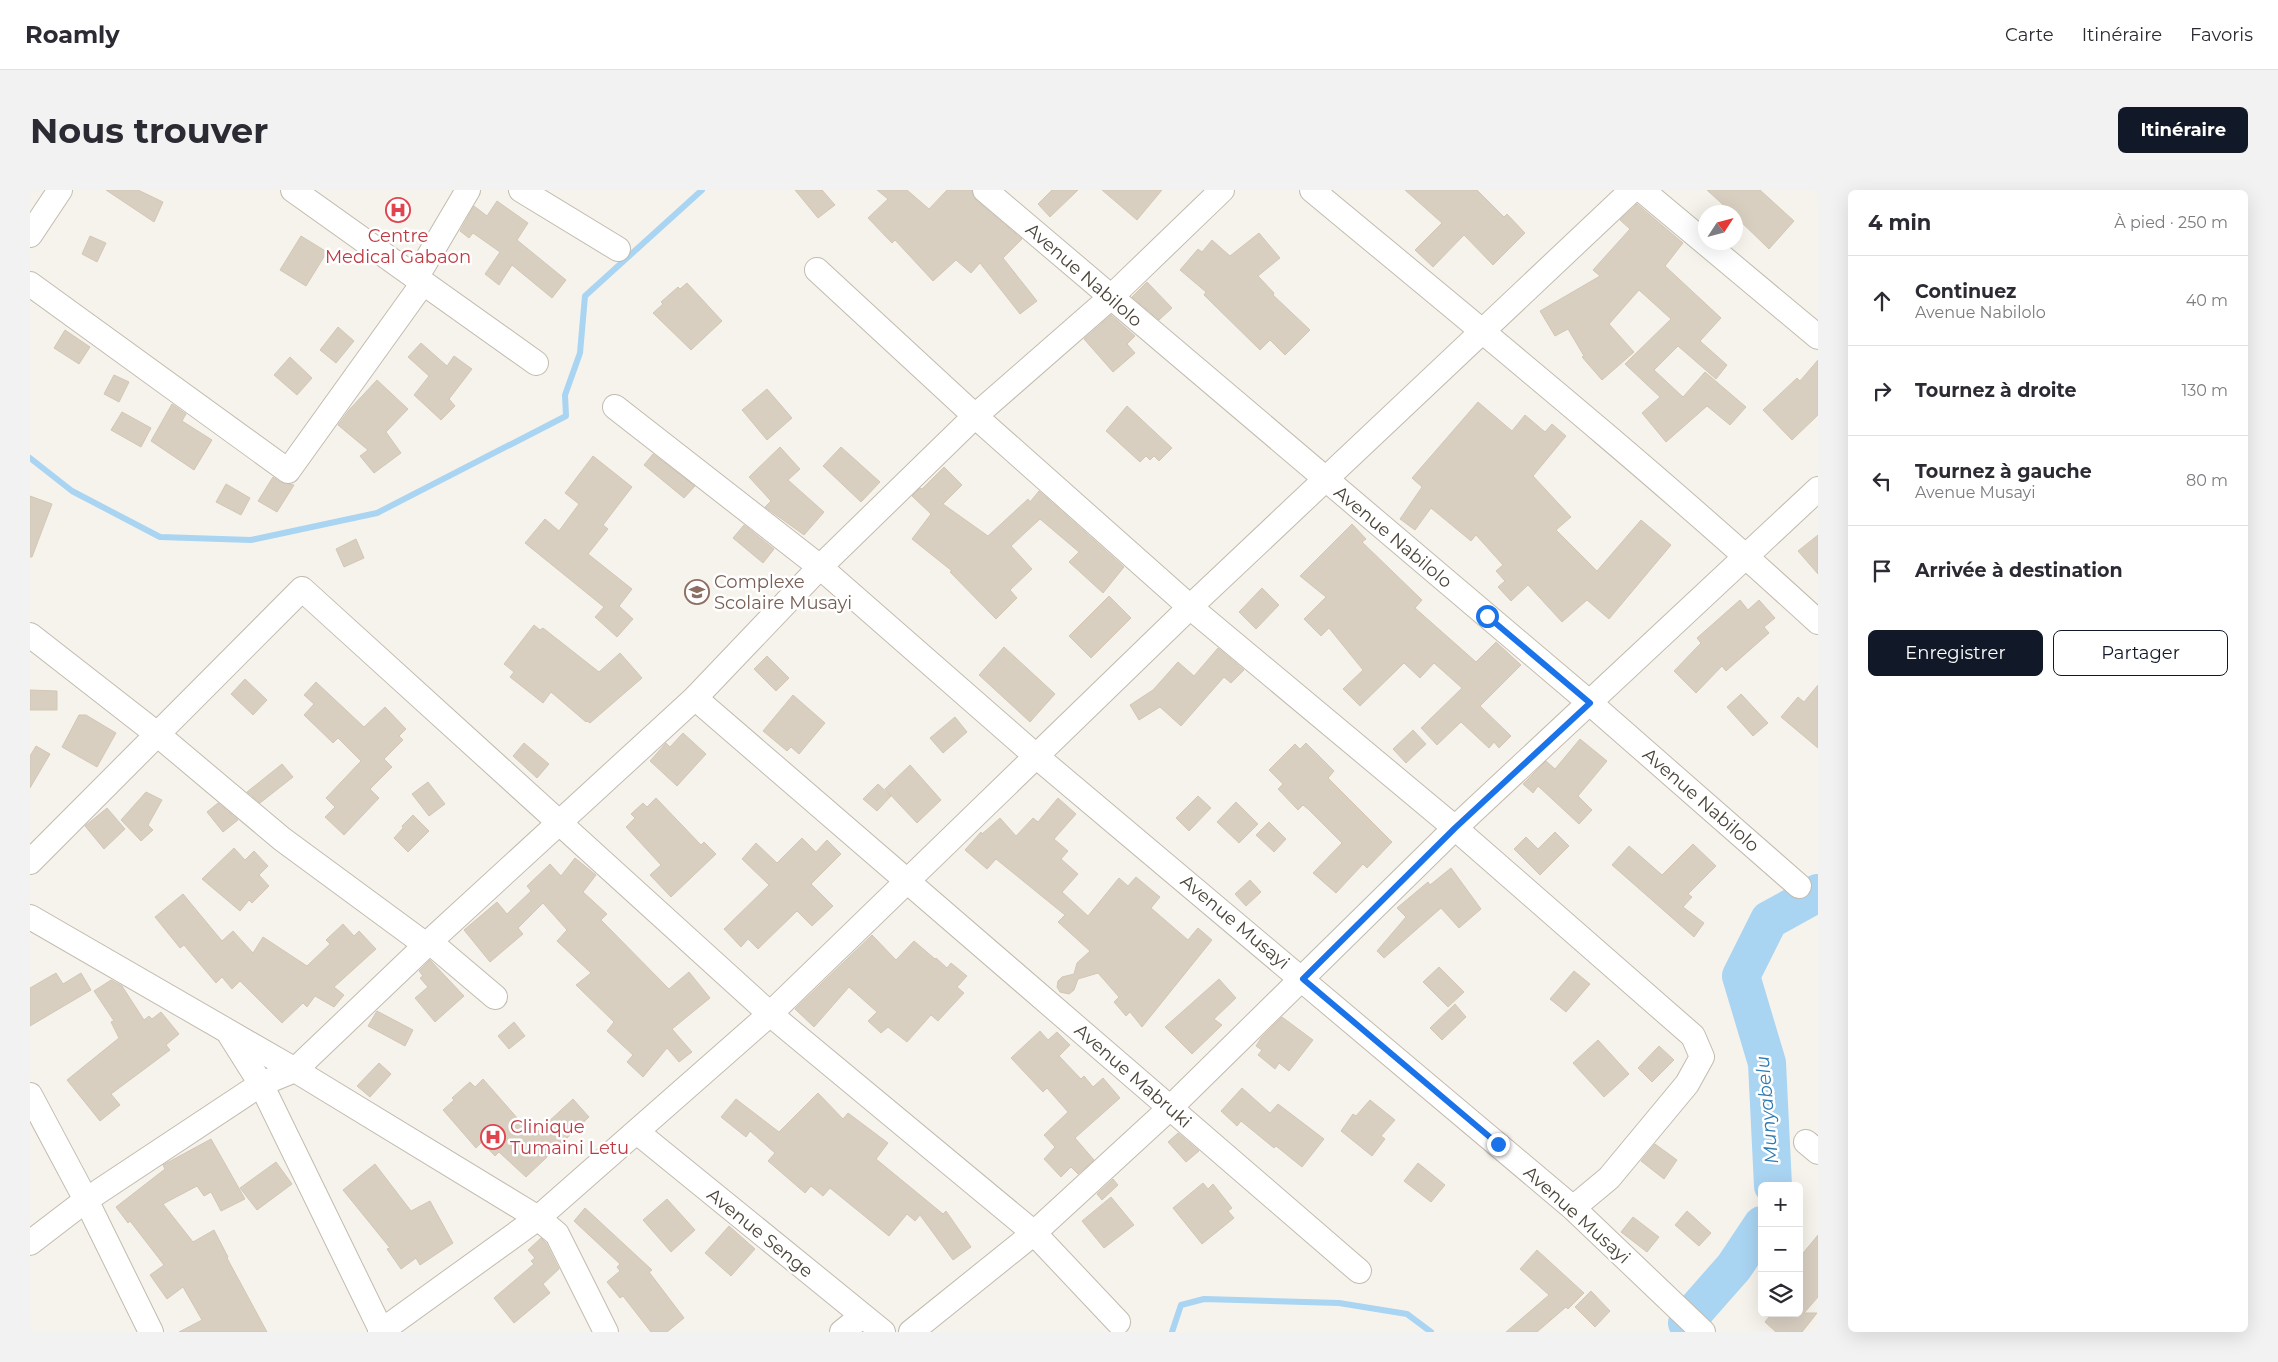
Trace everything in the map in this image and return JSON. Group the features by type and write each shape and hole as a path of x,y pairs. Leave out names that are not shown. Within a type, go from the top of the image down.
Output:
{"street":[{"path":"30,235 60,190"},
{"path":"293,190 536,363"},
{"path":"30,284 288,471 419,280 468,190"},
{"path":"521,190 618,249"},
{"name":"Avenue Nabilolo","path":"985,190 1110,298 1590,703 1799,886"},
{"path":"30,1243 86,1200 261,1084 296,1070 428,944 695,698 820,567 975,416 1110,298 1222,190"},
{"path":"1312,190 1482,331 1746,556 1818,622"},
{"path":"228,1031 261,1084 381,1332 538,1218 770,1014 1190,607 1632,190"},
{"path":"1642,190 1818,337"},
{"path":"818,270 975,416 1190,607 1455,828 1693,1036 1702,1057 1687,1084 1609,1178 1573,1208"},
{"name":"Avenue Musayi","path":"614,407 820,567 1036,756 1573,1208 1699,1329"},
{"path":"911,1332 1034,1233 1170,1108 1455,828 1818,488"},
{"path":"30,862 302,589 770,1014 1034,1233 1118,1322"},
{"path":"30,635 157,734 282,839 428,944 495,997"},
{"name":"Avenue Mabruki","path":"695,698 1359,1271"},
{"path":"30,918 296,1070 538,1218 557,1234 606,1332"},
{"path":"30,1095 86,1200 152,1332"},
{"name":"Avenue Senge","path":"637,1132 883,1332"},
{"path":"842,1332 862,1316"}],"building":[{"path":"106,190 138,190 163,202 154,222"},
{"path":"795,190 822,190 835,205 818,218"},
{"path":"877,190 907,190 929,209 947,190 972,190 976,200 1022,239 1003,258 1037,301 1020,314 980,263 971,273 956,260 933,281 895,240 892,243 868,218 888,199"},
{"path":"1052,190 1078,190 1050,217 1038,204"},
{"path":"1102,190 1162,190 1137,220"},
{"path":"1405,190 1477,190 1504,217 1507,214 1525,233 1493,265 1464,235 1433,267 1415,250 1442,223"},
{"path":"1707,190 1760,190 1794,221 1769,249 1743,224 1743,205 1723,205"},
{"path":"497,201 528,223 517,240 566,280 552,298 512,265 499,285 485,274 500,252 473,233 469,238 460,231 474,206 487,216"},
{"path":"1637,204 1683,243 1665,266 1721,318 1700,341 1727,365 1716,379 1678,346 1654,370 1683,397 1705,372 1746,407 1730,425 1707,406 1666,442 1642,413 1660,397 1625,364 1671,319 1639,290 1609,324 1634,352 1602,380 1582,357 1584,356 1568,329 1555,336 1540,311 1600,276 1593,270 1630,229 1620,220"},
{"path":"1259,233 1280,258 1258,276 1274,293 1273,295 1310,330 1285,355 1270,340 1260,350 1204,295 1206,292 1180,270 1198,249 1202,252 1212,240 1230,256"},
{"path":"90,236 106,243 97,262 82,254"},
{"path":"301,236 327,252 306,286 280,270"},
{"path":"1147,282 1172,308 1159,320 1132,297"},
{"path":"687,283 722,321 691,350 653,313 663,304 661,302 678,287 680,289"},
{"path":"1111,315 1135,336 1127,344 1135,353 1113,372 1084,339"},
{"path":"338,327 354,341 336,363 320,350"},
{"path":"65,330 90,347 79,364 54,348"},
{"path":"421,343 447,366 454,356 472,369 449,399 455,406 441,420 414,395 429,376 408,357"},
{"path":"290,357 312,378 297,395 274,375"},
{"path":"1818,360 1818,415 1792,440 1763,410 1797,378 1800,381"},
{"path":"114,375 129,382 119,402 104,394"},
{"path":"377,380 408,409 386,432 401,453 374,473 360,456 368,450 338,425 349,410"},
{"path":"767,389 792,418 767,440 742,410"},
{"path":"1478,402 1512,431 1525,415 1545,432 1552,424 1566,436 1533,476 1571,517 1556,530 1597,571 1641,520 1671,545 1609,619 1587,600 1562,622 1528,585 1511,601 1498,587 1505,581 1496,571 1503,565 1476,535 1471,541 1431,508 1415,530 1400,519 1422,487 1412,478"},
{"path":"172,404 186,414 182,421 212,440 194,470 151,441"},
{"path":"1127,406 1172,448 1159,461 1154,456 1150,460 1146,456 1140,462 1106,431"},
{"path":"122,412 151,428 141,447 111,430"},
{"path":"780,447 800,469 788,480 824,512 804,535 765,507 771,501 749,477"},
{"path":"841,447 880,482 861,502 823,466"},
{"path":"653,454 695,486 684,498 644,465"},
{"path":"593,456 632,487 603,525 608,529 588,554 632,589 619,606 633,619 617,637 595,617 604,607 525,543 545,519 559,531 579,504 565,493"},
{"path":"944,467 962,485 943,504 988,536 1028,499 1030,502 1039,491 1124,567 1103,593 1069,562 1079,552 1040,519 1011,546 1032,569 1010,590 1017,598 996,619 950,572 952,571 912,539 931,514 912,496 920,488 922,489"},
{"path":"273,477 280,482 294,485 277,512 258,501"},
{"path":"226,484 250,498 241,515 216,502"},
{"path":"30,496 52,504 32,557 30,557"},
{"path":"1352,524 1366,539 1362,542 1422,600 1415,608 1476,662 1496,642 1521,665 1480,706 1511,736 1499,748 1494,742 1489,748 1461,722 1437,745 1421,728 1462,688 1434,663 1420,678 1404,663 1360,706 1343,689 1363,670 1329,628 1321,636 1304,619 1326,597 1300,576"},
{"path":"744,525 774,549 763,563 733,538"},
{"path":"1818,535 1818,574 1798,551"},
{"path":"356,539 364,558 344,567 336,549"},
{"path":"1262,588 1279,605 1256,629 1239,612"},
{"path":"1109,596 1131,618 1091,658 1069,636"},
{"path":"1740,600 1748,610 1759,600 1775,618 1764,627 1769,633 1726,671 1722,666 1696,693 1674,671 1701,643 1697,638"},
{"path":"534,625 540,630 543,628 599,672 620,653 642,678 590,723 586,722 551,692 543,703 510,677 514,672 504,664"},
{"path":"1004,647 1055,694 1030,722 979,675"},
{"path":"1218,648 1244,670 1231,683 1224,677 1181,726 1160,707 1139,720 1130,705 1153,690 1178,662 1194,676"},
{"path":"767,656 789,678 776,691 754,669"},
{"path":"245,679 267,700 253,715 231,694"},
{"path":"316,682 364,727 385,707 406,729 399,736 403,740 384,759 392,767 370,789 379,798 344,835 325,817 335,807 326,798 361,761 338,738 333,743 304,715 314,704 304,695"},
{"path":"1818,685 1818,748 1781,717 1798,697 1804,702"},
{"path":"30,690 57,691 57,710 30,710"},
{"path":"1741,694 1768,723 1753,736 1727,707"},
{"path":"793,695 825,723 799,754 791,747 787,751 763,731"},
{"path":"79,715 86,715 116,733 97,767 62,747"},
{"path":"955,717 967,732 943,753 930,738"},
{"path":"1413,730 1426,744 1406,763 1393,749"},
{"path":"683,733 706,754 677,786 650,761 666,743 670,747"},
{"path":"1580,739 1607,761 1578,796 1592,810 1579,824 1538,786 1533,793 1523,784 1546,761 1555,769"},
{"path":"524,743 549,764 537,778 513,756"},
{"path":"1306,743 1334,771 1328,778 1392,842 1367,868 1363,864 1336,893 1313,873 1342,843 1303,805 1298,810 1278,789 1283,784 1269,770 1295,744 1300,749"},
{"path":"36,746 50,754 30,788 30,756"},
{"path":"282,764 293,777 260,803 247,792"},
{"path":"910,765 941,800 917,823 885,789"},
{"path":"428,782 445,804 429,816 412,794"},
{"path":"878,784 891,796 877,811 863,799"},
{"path":"146,792 162,800 148,825 153,830 141,841 121,820"},
{"path":"1198,796 1211,808 1189,831 1176,818"},
{"path":"656,798 701,845 704,842 716,854 671,897 650,875 661,865 626,827 635,818 631,814 643,803 647,807"},
{"path":"1058,798 1076,814 1054,839 1068,851 1061,859 1078,874 1062,892 1088,916 1119,878 1128,886 1136,877 1160,897 1151,908 1188,940 1198,928 1212,940 1142,1027 1130,1012 1126,1016 1114,1002 1119,997 1098,973 1078,979 1074,990 1069,994 1060,992 1057,987 1058,981 1062,977 1074,974 1077,963 1090,951 1058,922 1065,915 996,859 987,869 965,850 981,832 982,834 1000,818 1016,836 1033,818 1038,822"},
{"path":"1236,802 1258,824 1239,843 1217,822"},
{"path":"218,803 238,820 223,832 207,812"},
{"path":"107,808 125,829 104,849 85,826"},
{"path":"413,815 429,831 408,852 394,838"},
{"path":"1269,822 1286,839 1274,852 1256,835"},
{"path":"1555,832 1569,846 1540,875 1514,849 1526,837 1538,849"},
{"path":"802,838 816,852 827,840 841,854 811,884 833,906 812,926 797,911 758,949 748,939 741,947 724,929 769,885 742,859 756,843 777,863"},
{"path":"1693,844 1716,866 1688,894 1692,897 1683,907 1704,923 1694,937 1612,865 1629,846 1662,875"},
{"path":"234,848 245,860 254,851 268,866 259,875 269,886 252,903 249,900 240,911 202,879"},
{"path":"575,858 596,875 583,892 607,914 601,920 669,989 689,972 710,998 672,1029 692,1052 679,1062 667,1048 643,1077 627,1062 633,1055 607,1031 614,1022 576,985 591,973 557,941 567,930 543,903 518,928 523,934 490,962 464,930 497,902 507,914 531,891 527,886 550,864 561,876"},
{"path":"1451,868 1481,909 1459,928 1441,908 1384,958 1377,951 1406,917 1397,908 1428,882 1430,885"},
{"path":"1250,880 1261,892 1246,906 1235,894"},
{"path":"183,894 222,941 233,931 253,953 263,937 307,966 330,944 326,940 343,924 354,936 359,931 376,949 334,987 344,995 334,1007 315,996 307,1007 303,1003 282,1023 240,981 232,989 222,977 216,983 184,945 180,948 155,917"},
{"path":"872,935 896,960 914,941 947,968 951,963 967,976 957,987 964,993 938,1021 931,1015 907,1042 888,1027 881,1033 868,1021 877,1012 849,987 814,1027 795,1009"},
{"path":"430,960 464,996 435,1022 415,998 428,987 420,978 423,976 419,971"},
{"path":"1439,967 1464,992 1448,1007 1423,982"},
{"path":"1574,971 1590,984 1566,1012 1550,999"},
{"path":"56,973 63,984 81,973 91,990 30,1026 30,988"},
{"path":"1219,979 1236,998 1214,1019 1222,1025 1192,1054 1165,1027"},
{"path":"111,980 122,986 144,1020 149,1016 152,1019 161,1012 179,1034 166,1045 170,1050 111,1094 120,1105 100,1121 67,1080 119,1038 111,1022 114,1021 94,991"},
{"path":"1455,1004 1466,1017 1442,1040 1430,1028"},
{"path":"377,1011 413,1030 405,1046 368,1026"},
{"path":"1282,1017 1313,1040 1289,1071 1279,1063 1275,1069 1258,1055 1262,1050 1256,1046 1261,1038"},
{"path":"514,1022 525,1036 509,1049 498,1036"},
{"path":"1040,1031 1048,1040 1057,1032 1070,1045 1059,1056 1081,1079 1084,1076 1093,1087 1103,1078 1120,1098 1075,1138 1094,1160 1078,1174 1071,1167 1061,1177 1044,1159 1055,1147 1044,1135 1068,1112 1047,1088 1043,1092 1011,1058"},
{"path":"1598,1040 1629,1074 1604,1097 1573,1063"},
{"path":"1659,1046 1674,1060 1652,1082 1638,1068"},
{"path":"379,1063 391,1074 370,1097 357,1086"},
{"path":"483,1079 533,1136 573,1099 589,1117 526,1177 499,1152 495,1156 482,1142 476,1148 443,1110 454,1100 452,1098 470,1082 475,1087"},
{"path":"1242,1088 1270,1113 1278,1104 1324,1139 1302,1167 1276,1146 1274,1148 1241,1121 1237,1126 1221,1111"},
{"path":"818,1093 843,1119 848,1113 888,1143 876,1159 943,1214 946,1211 971,1247 953,1260 920,1215 915,1221 907,1214 889,1236 830,1188 823,1196 811,1186 805,1193 768,1161 775,1153 750,1131 746,1137 721,1117 736,1099 779,1132"},
{"path":"1370,1100 1395,1120 1381,1136 1385,1139 1372,1156 1341,1131 1353,1114 1356,1116"},
{"path":"1178,1133 1199,1151 1186,1162 1168,1142"},
{"path":"211,1139 245,1199 221,1211 211,1192 204,1196 197,1186 163,1204 193,1242 214,1230 267,1332 179,1332 202,1320 183,1287 167,1299 150,1275 164,1265 130,1221 128,1223 116,1207 165,1169 163,1165"},
{"path":"1655,1144 1677,1160 1664,1179 1641,1161"},
{"path":"276,1162 292,1184 257,1210 240,1188"},
{"path":"1418,1163 1445,1185 1431,1202 1404,1181"},
{"path":"375,1164 411,1211 430,1201 453,1243 420,1265 416,1258 401,1269 387,1249 390,1248 343,1190"},
{"path":"1113,1179 1118,1185 1102,1200 1097,1194"},
{"path":"1203,1183 1208,1189 1213,1184 1232,1208 1228,1211 1234,1218 1202,1244 1173,1208"},
{"path":"1111,1197 1134,1225 1104,1248 1082,1221"},
{"path":"667,1199 695,1230 671,1252 643,1220"},
{"path":"585,1208 652,1270 649,1272 684,1318 667,1332 651,1332 623,1296 620,1298 607,1282 620,1271 617,1267 620,1264 574,1221"},
{"path":"1687,1211 1711,1233 1699,1246 1675,1225"},
{"path":"1633,1217 1659,1237 1647,1252 1621,1232"},
{"path":"729,1226 755,1249 731,1276 705,1253"},
{"path":"1818,1235 1818,1297 1804,1313 1817,1313 1802,1332 1776,1332 1765,1322 1769,1317 1803,1317 1803,1253"},
{"path":"541,1238 546,1243 559,1269 543,1284 550,1293 514,1323 494,1298 534,1264 531,1261 535,1258 528,1250"},
{"path":"1537,1250 1584,1293 1568,1309 1566,1307 1537,1332 1506,1332 1549,1295 1520,1269"},
{"path":"1591,1291 1610,1311 1595,1327 1575,1307"}],"waterway":[{"path":"30,458 72,491 160,537 251,540 377,513 566,416 565,395 580,353 585,296 702,190"},
{"name":"Munyabelu","path":"1773,1182 1767,1063 1741,976 1769,920 1818,893"},
{"name":"Munyabelu","path":"1687,1323 1734,1267 1761,1227"},
{"path":"1172,1332 1181,1305 1204,1299 1339,1303 1407,1314 1431,1332"}],"place":[{"name":"Centre Medical Gabaon","path":"398,210"},
{"name":"Complexe Scolaire Musayi","path":"697,592"},
{"name":"Clinique Tumaini Letu","path":"493,1137"}],"route":[{"path":"1487,616 1590,703 1455,828 1303,979 1498,1144"}]}
